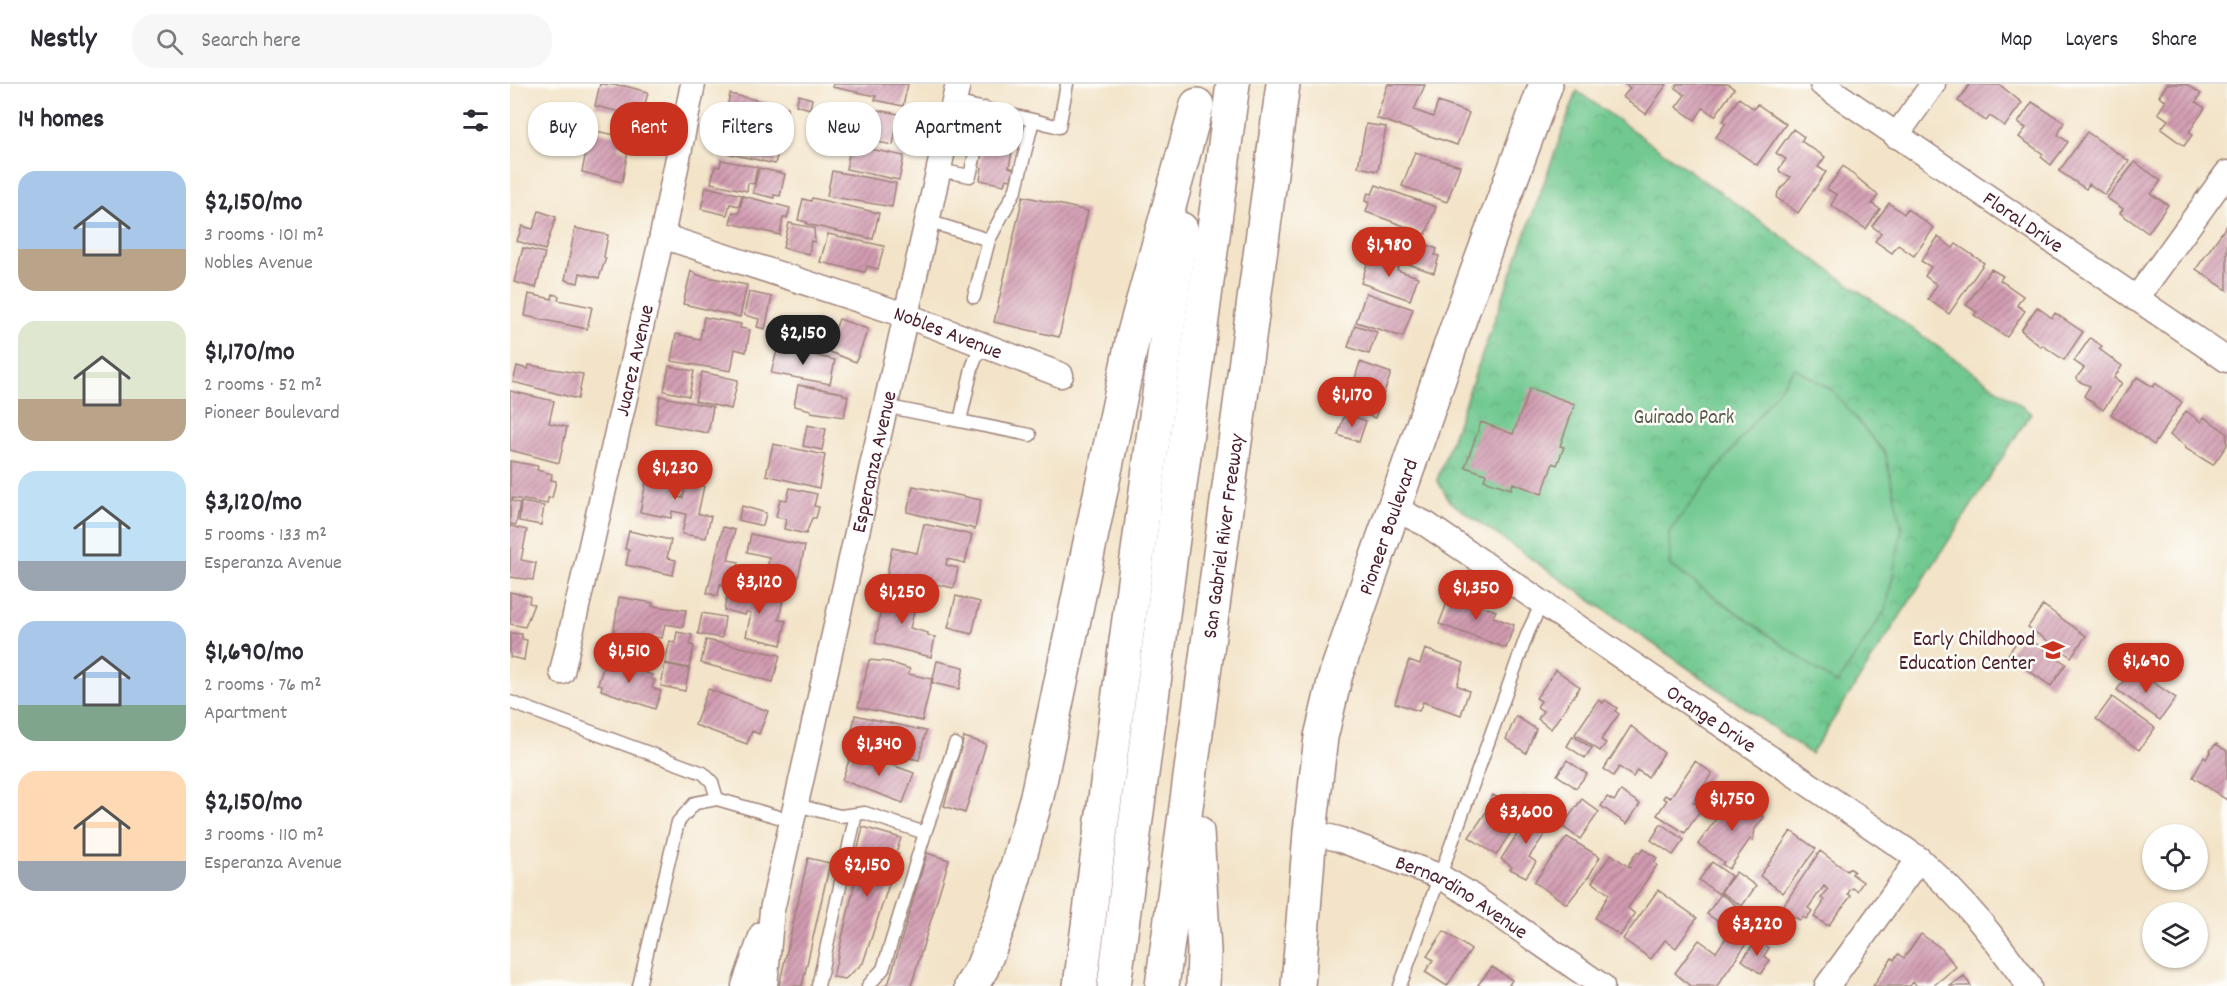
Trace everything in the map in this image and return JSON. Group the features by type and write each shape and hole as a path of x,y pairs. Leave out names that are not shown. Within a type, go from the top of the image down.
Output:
{"main road":[{"path":"1114,986 1233,84"},
{"path":"1129,986 1219,311 1246,84"},
{"name":"San Gabriel River Freeway","path":"1162,986 1283,84"},
{"name":"Pioneer Boulevard","path":"1298,986 1310,832 1321,737 1336,674 1393,508 1546,84"},
{"path":"971,986 982,968 1005,909 1037,796 1133,337 1198,95"},
{"path":"1080,986 1198,95"},
{"path":"1192,759 1204,951 1203,986"}],"street":[{"name":"Juarez Avenue","path":"562,672 662,236 693,84"},
{"name":"Floral Drive","path":"1822,84 2227,360"},
{"path":"1896,136 1933,84"},
{"name":"Esperanza Avenue","path":"744,986 772,910 904,315 956,93"},
{"path":"2136,299 2227,173"},
{"name":"Nobles Avenue","path":"662,236 904,315 1061,375"},
{"name":"Orange Drive","path":"1393,508 1426,524 1919,859 1957,893 1994,936 2029,986"},
{"name":"Bernardino Avenue","path":"1310,832 1338,839 1439,876 1466,892 1602,986"},
{"path":"1827,986 1919,859"},
{"name":"Esperanza Avenue","path":"765,986 772,910"}],"lane":[{"path":"1023,117 1059,127 1067,84"},
{"path":"956,93 974,102"},
{"path":"974,297 989,240 1016,189 1033,120"},
{"path":"938,170 970,176 975,156"},
{"path":"927,220 989,240"},
{"path":"960,421 972,368 981,344"},
{"path":"884,406 1030,435"},
{"path":"1400,986 1528,632 1541,604"},
{"path":"510,702 703,773 712,782 717,799"},
{"path":"868,986 883,969 955,744"},
{"path":"639,986 678,822 695,803 717,799 794,813 840,816 865,813 925,833"},
{"path":"818,986 856,814"}],"green space":[{"name":"Guirado Park","path":"1577,91 2031,413 1811,754 1450,502 1437,480"},
{"path":"1795,368 1832,390 1885,453 1902,529 1886,609 1837,684 1670,565 1669,532"}],"building":[{"path":"600,84 625,86 648,92 646,102 610,102 610,110 598,107 598,102 596,102"},
{"path":"833,84 908,84 904,102 893,102 893,104 875,100 876,96 832,87"},
{"path":"1388,84 1425,85 1414,110 1433,117 1438,102 1469,113 1457,145 1376,118"},
{"path":"1624,84 1667,84 1646,114 1623,97 1630,88"},
{"path":"1677,84 1728,84 1734,89 1715,116 1703,108 1695,120 1676,107 1685,95 1675,88"},
{"path":"1970,84 2000,85 2022,103 2005,126 1990,116 1986,121 1958,101"},
{"path":"2167,84 2186,84 2201,94 2196,102 2205,108 2189,132 2192,135 2184,146 2161,129 2168,120 2158,113 2166,101 2159,96"},
{"path":"730,94 766,102 728,102"},
{"path":"799,95 812,99 811,102 806,102 806,108 796,105"},
{"path":"1739,98 1754,109 1757,104 1786,124 1757,165 1716,137 1726,123 1723,121"},
{"path":"2032,102 2064,122 2058,135 2068,142 2051,165 2041,157 2043,154 2019,137 2026,128 2018,123"},
{"path":"881,111 893,113 893,145 881,143"},
{"path":"1366,124 1386,127 1378,171 1358,167"},
{"path":"1793,129 1804,137 1801,141 1825,157 1818,167 1826,172 1798,213 1777,198 1778,192 1791,177 1780,172 1779,169 1786,159 1776,153"},
{"path":"598,132 610,134 610,156 627,156 622,182 582,172 585,156 598,156"},
{"path":"2087,132 2129,161 2105,195 2089,184 2086,189 2059,171"},
{"path":"881,151 893,154 893,156 904,156 899,180 846,169 849,156 881,156"},
{"path":"1415,152 1460,166 1447,202 1402,186"},
{"path":"739,156 777,156 775,164"},
{"path":"982,156 1011,156 1009,167 1014,169 1011,180 1006,179 1004,185 980,180 982,168 979,167"},
{"path":"721,160 757,167 754,184 748,183 747,191 711,183 715,166 720,167"},
{"path":"2135,162 2161,181 2151,194 2168,205 2148,233 2120,213 2123,209 2107,198"},
{"path":"1843,166 1878,195 1872,204 1880,209 1866,229 1831,205 1837,195 1827,189"},
{"path":"759,168 785,174 780,196 774,195 774,198 753,193"},
{"path":"832,171 896,183 892,207 827,196"},
{"path":"1376,185 1436,207 1426,234 1366,212 1369,203 1365,201 1368,193 1372,194"},
{"path":"706,187 742,195 739,206 730,204 727,215 701,209"},
{"path":"743,196 790,208 787,218 783,218 780,235 730,223 733,212 739,213"},
{"path":"1023,196 1088,211 1059,337 994,322"},
{"path":"812,198 879,213 873,239 806,224 807,222 798,220 803,199 811,201"},
{"path":"1889,203 1904,214 1907,209 1934,228 1914,256 1898,245 1892,253 1875,241 1881,233 1872,226"},
{"path":"539,211 556,217 545,250 517,241 522,226 533,229"},
{"path":"789,223 814,228 815,242 811,241 809,254 783,248"},
{"path":"2227,225 2227,290 2196,269"},
{"path":"575,228 608,235 604,257 606,258 599,278 580,273 578,283 565,280"},
{"path":"1389,230 1437,249 1435,255 1439,256 1434,273 1380,254"},
{"path":"828,234 884,246 878,269 867,266 865,272 820,262"},
{"path":"1938,237 1953,248 1956,244 1984,263 1949,314 1928,299 1937,285 1925,276 1931,267 1921,261"},
{"path":"523,248 545,253 536,288 514,282"},
{"path":"1370,255 1399,265 1397,270 1418,277 1410,300 1361,283"},
{"path":"1991,269 2003,276 2000,280 2023,296 2017,305 2025,311 2007,337 1974,315 1977,312 1966,305"},
{"path":"691,271 698,275 747,285 740,317 683,304"},
{"path":"749,292 772,297 765,329 757,327 759,319 744,315"},
{"path":"1366,293 1413,309 1403,337 1356,322"},
{"path":"529,294 552,299 553,294 559,296 558,300 592,307 587,329 525,316"},
{"path":"2037,307 2052,318 2055,313 2083,332 2064,360 2042,345 2041,347 2021,330"},
{"path":"704,317 741,324 740,328 750,330 746,352 735,349 731,371 671,361 676,334 700,339"},
{"path":"839,319 868,329 856,362 827,351"},
{"path":"1355,325 1377,332 1369,354 1348,347"},
{"path":"2090,338 2102,346 2099,349 2122,366 2114,378 2122,383 2103,410 2084,396 2090,386 2078,381 2077,377 2084,368 2074,361"},
{"path":"778,347 835,360 830,384 771,373"},
{"path":"1360,362 1391,373 1375,418 1346,408"},
{"path":"529,365 583,374 578,399 513,382 517,366 528,369"},
{"path":"669,366 694,371 689,396 664,391"},
{"path":"702,372 738,380 731,409 695,401"},
{"path":"2137,377 2153,387 2155,383 2182,402 2154,445 2111,414"},
{"path":"798,385 843,393 848,396 844,417 811,412 811,410 794,406"},
{"path":"1530,388 1575,404 1560,446 1564,447 1557,465 1553,463 1542,494 1513,483 1511,489 1484,480 1486,474 1465,467 1481,422 1513,434"},
{"path":"510,391 554,401 549,423 567,427 559,463 510,450"},
{"path":"660,396 713,407 708,433 655,423"},
{"path":"2186,411 2201,422 2204,417 2227,433 2227,445 2213,465 2185,448 2186,446 2170,435"},
{"path":"1345,413 1366,421 1359,442 1338,435"},
{"path":"807,425 826,429 822,450 803,446"},
{"path":"773,444 825,455 819,488 766,475"},
{"path":"510,461 538,466 537,470 552,474 551,480 556,481 552,498 548,498 547,504 512,498 512,501 520,503 516,525 510,524"},
{"path":"649,468 681,474 676,497 683,498 686,483 704,486 698,514 711,516 706,538 682,534 686,514 672,511 671,518 640,512"},
{"path":"913,486 981,500 975,529 907,512"},
{"path":"790,488 817,494 814,506 819,507 816,518 812,518 806,534 784,529 786,519 776,517 780,499 787,500"},
{"path":"521,502 544,506 541,525 519,521"},
{"path":"742,506 766,513 763,526 738,520"},
{"path":"924,524 972,535 965,563 947,559 946,565 958,568 954,588 887,574 892,548 917,553"},
{"path":"510,526 527,530 521,560 536,563 533,580 510,577"},
{"path":"723,527 735,530 728,560 739,562 734,587 720,584 718,596 707,593"},
{"path":"629,531 671,540 667,558 676,560 673,575 626,565 629,550 625,549"},
{"path":"751,534 805,546 796,587 787,586 785,596 764,591 769,557 747,552"},
{"path":"729,588 783,600 779,620 786,621 781,645 746,636 751,613 746,612 745,615 724,610"},
{"path":"885,589 918,597 910,628 935,637 931,657 875,643"},
{"path":"510,592 530,596 529,603 534,604 525,627 510,624"},
{"path":"1450,595 1474,601 1473,603 1496,611 1493,617 1514,625 1506,648 1439,624"},
{"path":"956,596 980,602 972,634 948,628"},
{"path":"619,597 653,603 652,606 686,610 683,627 665,624 662,638 654,637 651,650 612,642"},
{"path":"2043,605 2086,636 2071,657 2028,627"},
{"path":"702,613 725,617 722,638 698,634"},
{"path":"677,632 692,635 690,645 694,646 689,668 665,663 670,641 675,643"},
{"path":"510,633 522,634 522,639 527,640 524,660 510,657"},
{"path":"2022,634 2066,664 2051,686 2007,656"},
{"path":"706,640 780,655 773,682 701,663"},
{"path":"1425,649 1464,663 1457,685 1469,691 1461,715 1423,702 1419,711 1395,703 1409,660 1420,664"},
{"path":"869,660 889,662 910,669 908,674 932,679 922,721 858,707"},
{"path":"611,661 652,675 651,679 655,680 652,688 661,691 655,709 601,690 602,685 598,684 604,665 609,666"},
{"path":"937,661 964,667 959,689 932,683"},
{"path":"665,664 689,669 685,691 661,686"},
{"path":"2132,668 2176,698 2160,720 2117,690"},
{"path":"1556,670 1580,687 1551,729 1538,719 1543,711 1537,707 1541,701 1536,698"},
{"path":"708,689 768,711 759,734 752,731 747,744 695,725"},
{"path":"2112,697 2155,728 2139,750 2096,719"},
{"path":"1598,700 1603,703 1605,700 1617,708 1615,711 1619,714 1601,740 1606,743 1600,751 1575,734"},
{"path":"855,715 926,731 919,760 849,745"},
{"path":"1516,716 1536,729 1526,753 1506,739"},
{"path":"1631,726 1664,753 1648,777 1637,770 1633,777 1619,767 1613,776 1604,769"},
{"path":"1573,736 1592,748 1585,758 1567,746"},
{"path":"964,737 986,744 965,813 944,806"},
{"path":"2216,744 2227,751 2227,800 2193,777 2204,757 2206,759"},
{"path":"851,755 865,760 867,756 914,773 903,803 842,780"},
{"path":"1567,760 1587,774 1576,788 1557,775"},
{"path":"1695,761 1712,773 1693,802 1702,808 1685,833 1657,815 1667,800 1663,798 1665,795 1670,798"},
{"path":"1621,791 1640,804 1627,824 1601,806 1607,797 1614,801"},
{"path":"1493,795 1516,808 1524,795 1532,800 1496,855 1469,837 1493,802 1489,800"},
{"path":"1737,797 1764,817 1755,829 1753,841 1750,839 1729,869 1722,864 1724,862 1698,844 1724,808 1728,810"},
{"path":"1582,799 1599,812 1580,839 1562,826"},
{"path":"1539,815 1552,824 1529,857 1536,862 1526,877 1510,869 1512,867 1501,859 1523,825 1531,816 1536,819"},
{"path":"1661,824 1684,840 1673,855 1651,840"},
{"path":"863,827 901,838 896,853 899,854 863,963 845,979 833,977 861,856 857,853"},
{"path":"1791,831 1816,849 1783,893 1760,876"},
{"path":"1567,837 1600,857 1589,876 1567,904 1534,882"},
{"path":"1643,849 1657,858 1654,862 1657,865 1628,908 1635,914 1620,936 1595,918 1609,894 1592,882 1611,854 1630,868 1629,864 1637,852 1640,853"},
{"path":"1820,851 1847,871 1849,868 1854,871 1852,874 1863,882 1857,891 1853,888 1850,890 1848,894 1851,896 1828,926 1814,917 1824,900 1821,898 1828,890 1824,886 1808,908 1812,911 1806,919 1803,917 1800,920 1793,916 1792,918 1781,909"},
{"path":"927,853 949,860 911,986 883,986 889,982"},
{"path":"808,858 830,863 802,986 779,986"},
{"path":"1712,862 1731,876 1719,894 1699,880"},
{"path":"1736,872 1756,886 1742,906 1721,892"},
{"path":"1658,890 1697,918 1676,948 1665,940 1651,959 1623,939"},
{"path":"1721,894 1741,909 1728,928 1707,914"},
{"path":"1733,928 1749,940 1717,986 1690,986 1675,973 1699,940 1716,952"},
{"path":"1444,931 1471,950 1447,986 1425,972 1433,960 1427,956"},
{"path":"1921,934 1942,949 1956,967 1933,986 1917,986 1913,982 1910,986 1873,986 1892,958 1894,960 1898,954 1904,958"},
{"path":"1757,939 1769,948 1764,956 1770,961 1761,974 1742,960"},
{"path":"1492,967 1512,980 1509,985 1511,986 1477,986"},
{"path":"1964,976 1971,986 1950,986"}],"place":[{"name":"Early Childhood Education Center","path":"2053,650"}]}
